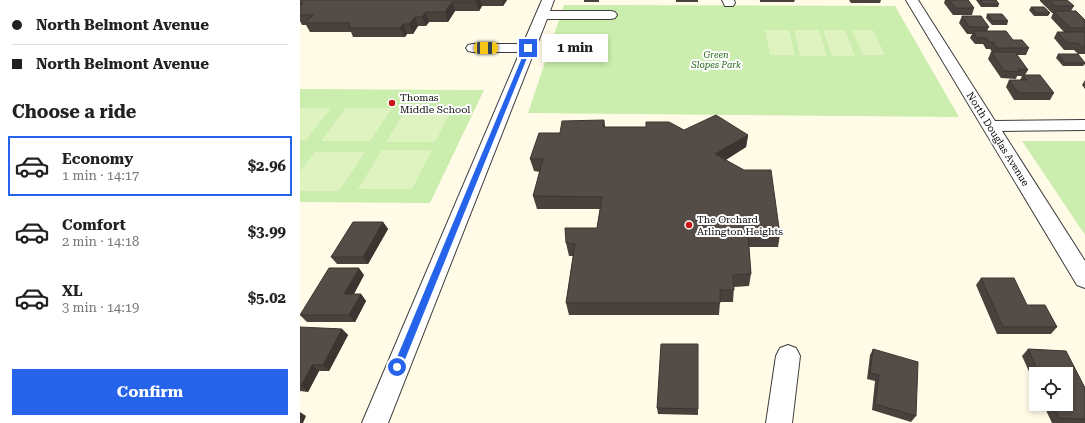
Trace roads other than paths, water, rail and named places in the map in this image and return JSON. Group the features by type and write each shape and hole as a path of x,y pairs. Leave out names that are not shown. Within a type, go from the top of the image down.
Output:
{"street":[{"name":"North Douglas Avenue","path":"912,0 1085,279"},
{"path":"375,423 545,8 611,15"},
{"path":"473,48 528,48"},
{"path":"990,126 1085,126"},
{"path":"779,423 788,356"}],"place":[{"name":"Thomas Middle School","path":"392,103"},
{"name":"The Orchard Arlington Heights","path":"689,225"}],"park label":[{"name":"Green Slopes Park","path":"716,60"}]}
